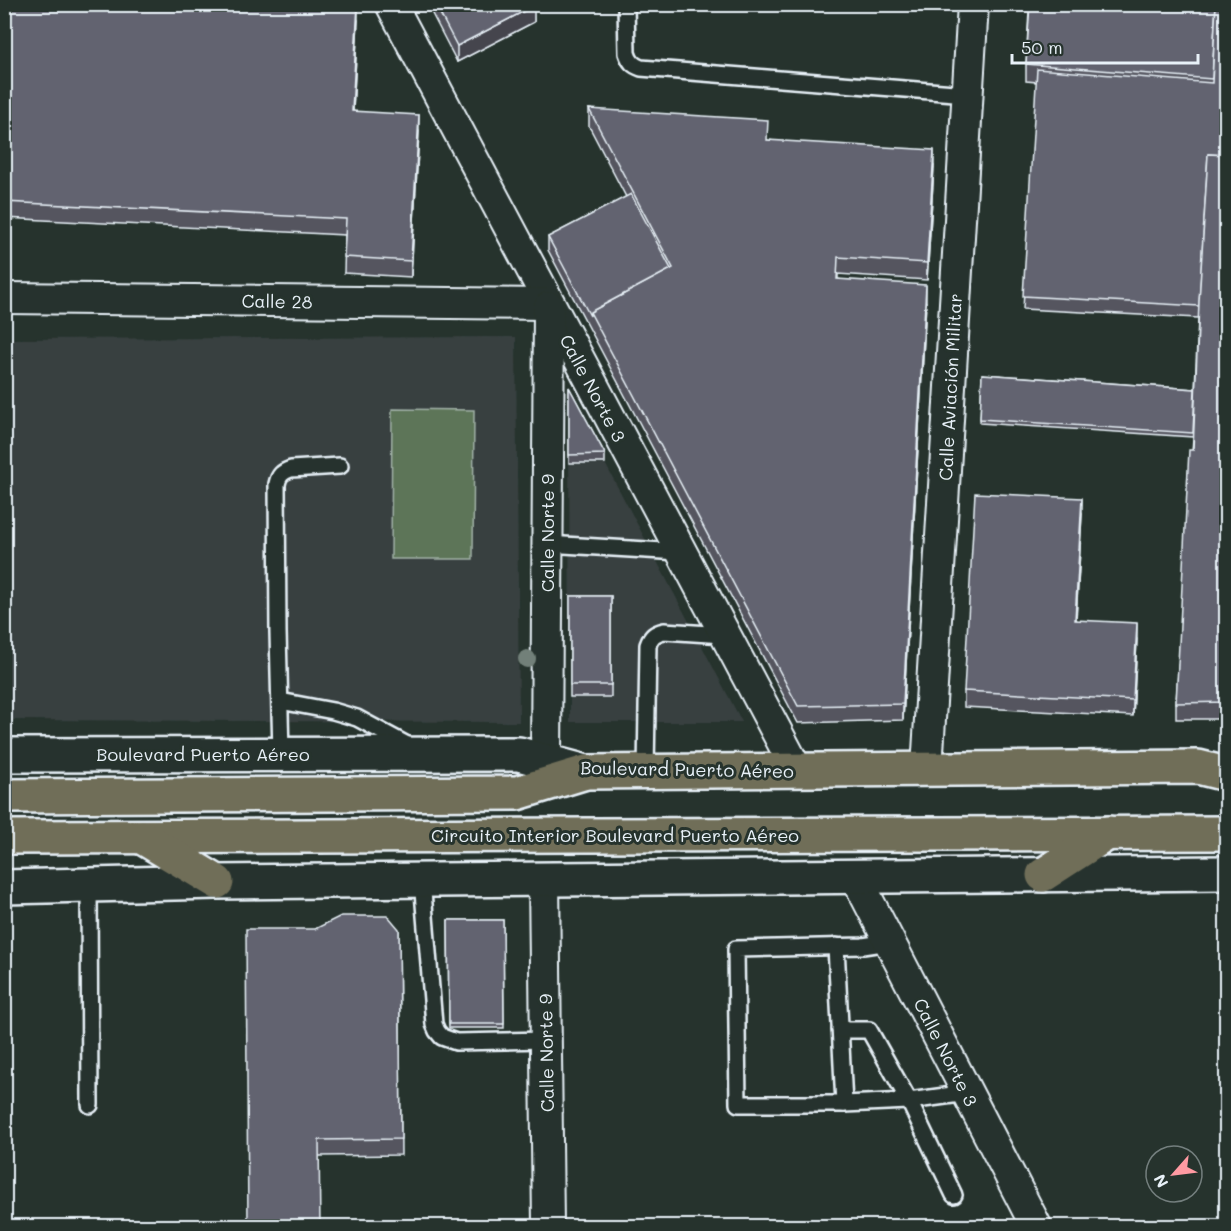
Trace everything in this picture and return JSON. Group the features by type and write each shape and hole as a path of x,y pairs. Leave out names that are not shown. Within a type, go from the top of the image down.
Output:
{"highway":[{"name":"Boulevard Puerto Aéreo","path":"586,772 1217,767"},
{"path":"4,796 517,793 586,772"},
{"path":"1043,875 1108,833"},
{"name":"Circuito Interior Boulevard Puerto Aéreo","path":"4,837 1227,833"},
{"path":"142,837 217,882"}],"main road":[{"name":"Boulevard Puerto Aéreo","path":"4,755 519,754 586,772"},
{"path":"4,887 217,882 1227,873"}],"street":[{"name":"Calle Norte 3","path":"390,4 796,770"},
{"name":"Calle Aviación Militar","path":"927,769 973,4"},
{"name":"Calle 28","path":"4,298 549,304"},
{"name":"Calle Norte 9","path":"546,761 549,304"},
{"name":"Calle Norte 3","path":"856,877 1036,1227"},
{"name":"Calle Norte 9","path":"544,879 548,1227"}],"lane":[{"path":"626,4 627,53 629,60 641,68 967,94"},
{"path":"281,754 277,484 284,471 291,469 340,466"},
{"path":"547,543 680,552"},
{"path":"646,771 650,638 664,631 724,635"},
{"path":"280,701 357,718 425,754"},
{"path":"422,880 434,1024 437,1032 442,1037 456,1042 545,1040"},
{"path":"89,885 90,1105"},
{"path":"889,942 864,946 736,950 738,1104 844,1104 909,1101 967,1093"},
{"path":"836,946 844,1104"},
{"path":"840,1030 869,1030 909,1101 954,1195"}],"shaded area":[{"path":"516,337 519,722 5,720 5,339"},
{"path":"571,399 742,722 570,722 569,400"}],"green space":[{"path":"392,409 474,410 473,559 391,559"}],"building":[{"path":"4,4 358,4 352,111 419,115 411,261 344,257 346,219 4,202"},
{"path":"435,4 533,4 534,6 457,46"},
{"path":"1030,4 1216,4 1212,79 1026,64"},
{"path":"1216,4 1227,4 1227,155 1208,154 1199,306 1023,296 1037,69 1212,83"},
{"path":"589,109 768,120 767,140 934,150 927,263 838,257 837,279 926,285 903,704 798,706 590,312 673,268"},
{"path":"1208,154 1227,155 1227,702 1176,703 1189,450 1193,450"},
{"path":"631,194 671,269 590,312 590,316 548,237"},
{"path":"982,374 1195,389 1193,433 980,419"},
{"path":"569,387 605,454 569,455"},
{"path":"975,493 1082,498 1075,620 1137,623 1133,700 964,691"},
{"path":"570,596 611,596 611,685 570,685"},
{"path":"341,916 388,916 399,929 401,1139 319,1140 320,1227 248,1227 246,929 315,929"},
{"path":"448,920 503,920 504,1024 449,1024"}]}
